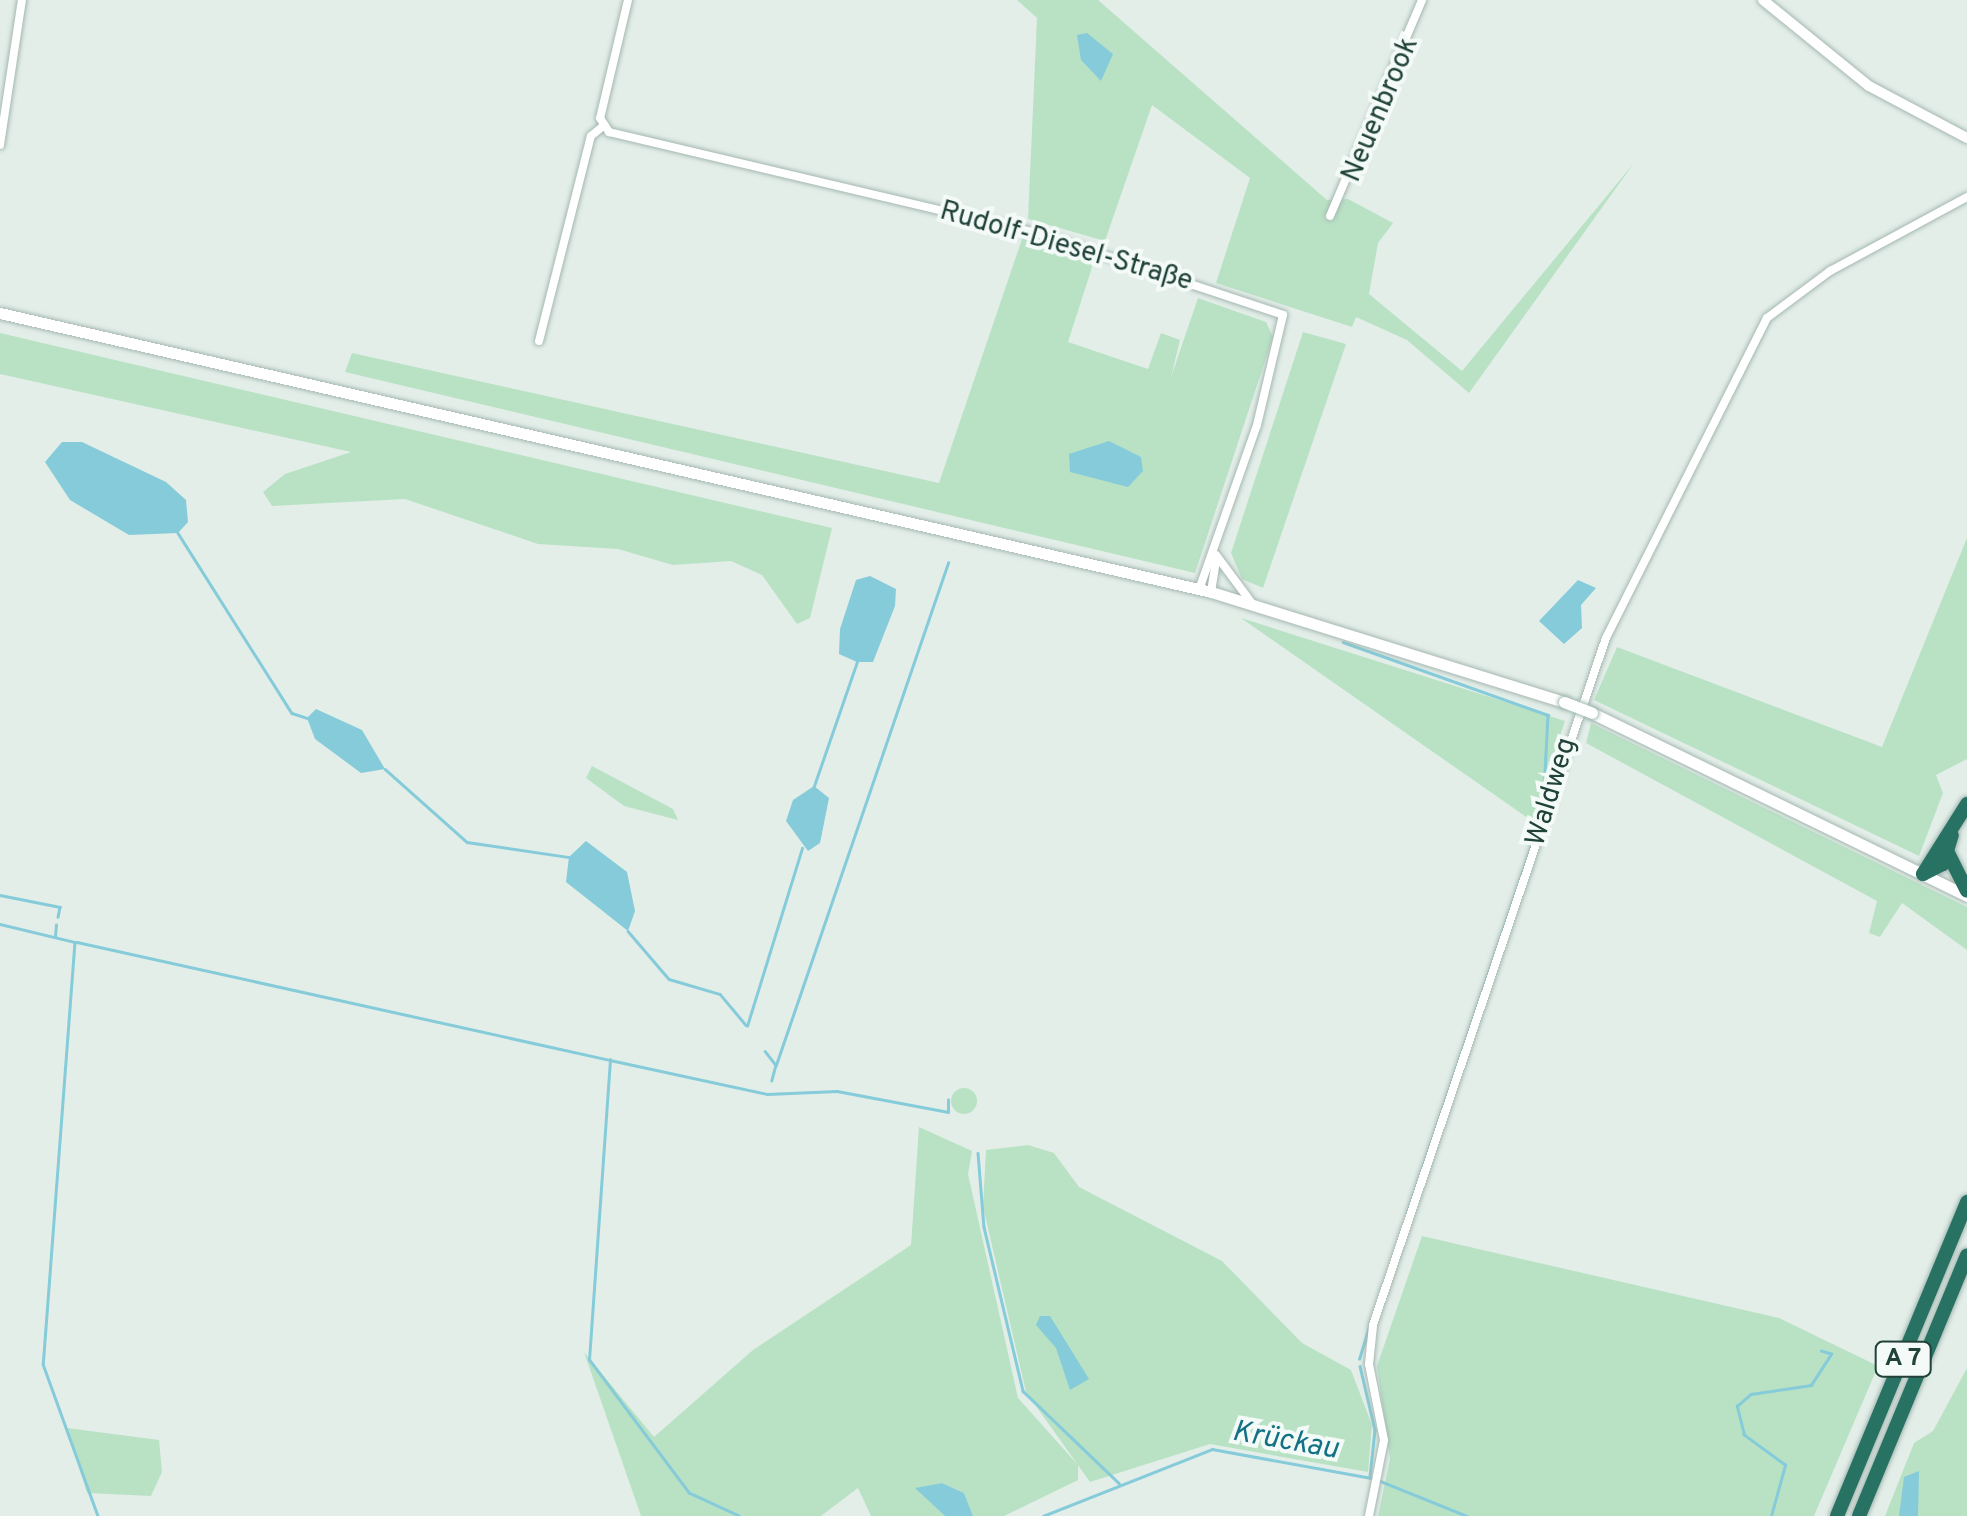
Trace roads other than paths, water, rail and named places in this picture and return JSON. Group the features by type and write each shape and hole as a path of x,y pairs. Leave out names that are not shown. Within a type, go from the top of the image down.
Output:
{"highway":[{"path":"1923,874 1967,804"},
{"path":"1923,874 1948,852 1953,830"},
{"path":"1948,852 1967,894"},
{"name":"A 7","path":"1837,1516 1967,1202"},
{"name":"A 7","path":"1859,1516 1967,1255"},
{"path":"1958,1278 1967,1264"}],"main road":[{"path":"0,313 1252,603 1592,713 1967,894"}],"street":[{"path":"0,144 22,0"},
{"path":"539,341 591,136 602,126 628,0"},
{"name":"Neuenbrook","path":"1330,216 1422,0"},
{"path":"1763,0 1869,86 1967,138"},
{"name":"Rudolf-Diesel-Straße","path":"602,126 1037,232 1278,310 1285,332 1205,591"},
{"name":"Waldweg","path":"1368,1516 1381,1467 1373,1325 1606,638 1767,318 1830,271 1967,197"},
{"path":"1216,555 1252,603"}],"water":[{"path":"1087,33 1113,54 1101,81 1081,60 1077,35"},
{"path":"1109,441 1141,457 1143,471 1128,487 1070,472 1069,454"},
{"path":"62,442 82,442 166,482 186,500 188,522 178,533 129,535 70,500 45,462"},
{"path":"870,576 896,589 895,606 873,662 857,662 839,654 840,629 856,580"},
{"path":"1578,580 1596,588 1581,605 1582,628 1564,644 1539,621"},
{"path":"316,709 362,730 385,769 361,773 315,739 307,718"},
{"path":"814,786 829,798 820,843 808,851 786,821 793,800"},
{"path":"586,841 627,872 635,911 628,931 566,882 569,857"},
{"path":"1040,1316 1050,1316 1089,1379 1070,1390 1056,1348 1036,1325"},
{"path":"1919,1471 1918,1516 1899,1516 1904,1477"},
{"path":"942,1483 964,1493 973,1516 945,1516 915,1488"}],"waterway":[{"path":"178,533 292,713 307,718"},
{"path":"776,1065 948,563"},
{"path":"1343,642 1548,715 1543,809"},
{"path":"814,786 857,662"},
{"path":"385,769 467,842 569,857"},
{"path":"1407,1213 1538,826"},
{"path":"747,1026 802,848"},
{"path":"0,895 60,907 58,917"},
{"path":"0,924 75,942 43,1364 98,1516"},
{"path":"55,936 56,925"},
{"path":"628,931 669,979 720,994 746,1025"},
{"path":"77,942 610,1060"},
{"path":"765,1051 776,1065 772,1080"},
{"path":"739,1516 689,1493 589,1360 610,1060 767,1094 837,1091 948,1112 948,1100"},
{"path":"978,1153 984,1227 1023,1391 1119,1483"},
{"path":"1359,1359 1371,1320"},
{"path":"1771,1516 1785,1465 1744,1435 1737,1406 1751,1394 1811,1385 1831,1354 1821,1351"},
{"path":"1360,1366 1375,1430 1370,1477"},
{"name":"Krückau","path":"1043,1516 1212,1449 1372,1478"},
{"name":"Krückau","path":"1380,1481 1467,1516"}]}
